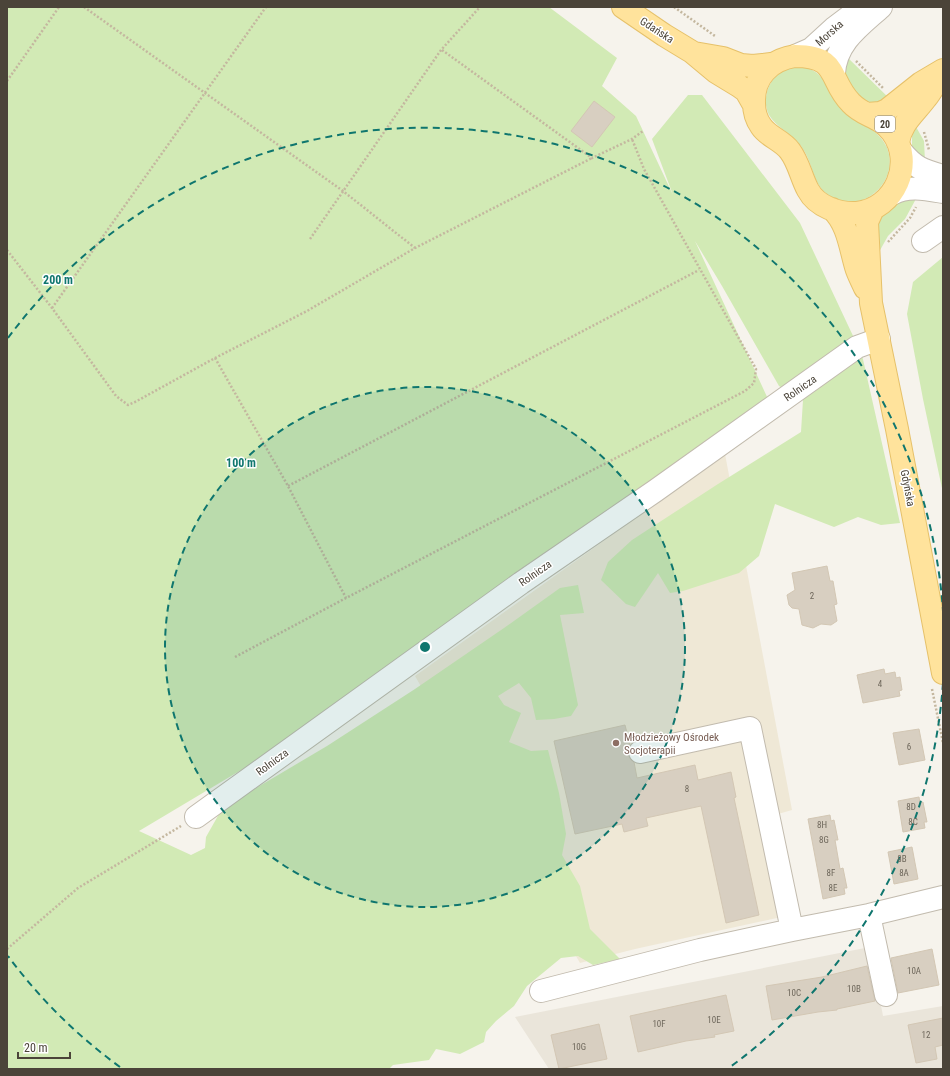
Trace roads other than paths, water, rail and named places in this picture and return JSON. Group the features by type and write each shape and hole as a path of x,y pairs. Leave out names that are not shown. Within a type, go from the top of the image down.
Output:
{"main road":[{"name":"Gdańska","path":"623,7 692,52 716,72 746,92 754,105"},
{"name":"Gdańska","path":"692,52 723,58 741,65 753,66 772,64"},
{"name":"20","path":"796,56 809,57 824,63 834,73 847,100 854,107 883,122 893,134 900,147 902,173 899,182 892,194 873,209 858,213 838,212 813,198 808,191 796,159 783,144 765,131 757,119 754,105 755,90 757,82 763,72 772,64 787,57 796,56"},
{"path":"867,114 880,113 887,110 904,109 926,98 943,71"},
{"path":"900,147 900,132 904,109"},
{"name":"Gdyńska","path":"832,209 838,215 847,234 857,269 871,303"},
{"name":"Gdyńska","path":"873,209 867,222 871,303 898,429 943,673"}],"street":[{"name":"Morska","path":"796,56 811,49 834,28 862,7"},
{"name":"Morska","path":"834,73 835,62 846,40 881,7"},
{"path":"900,147 911,163 934,182"},
{"path":"892,194 899,190 934,182"},
{"path":"923,241 943,227"},
{"name":"Rolnicza","path":"196,817 515,587 655,491 857,347 879,339"},
{"path":"640,752 750,728 792,930"},
{"path":"541,991 700,950 792,930 869,916 943,897"},
{"path":"869,916 886,995"}],"place":[{"name":"Młodzieżowy Ośrodek Socjoterapii","path":"616,743"}]}
